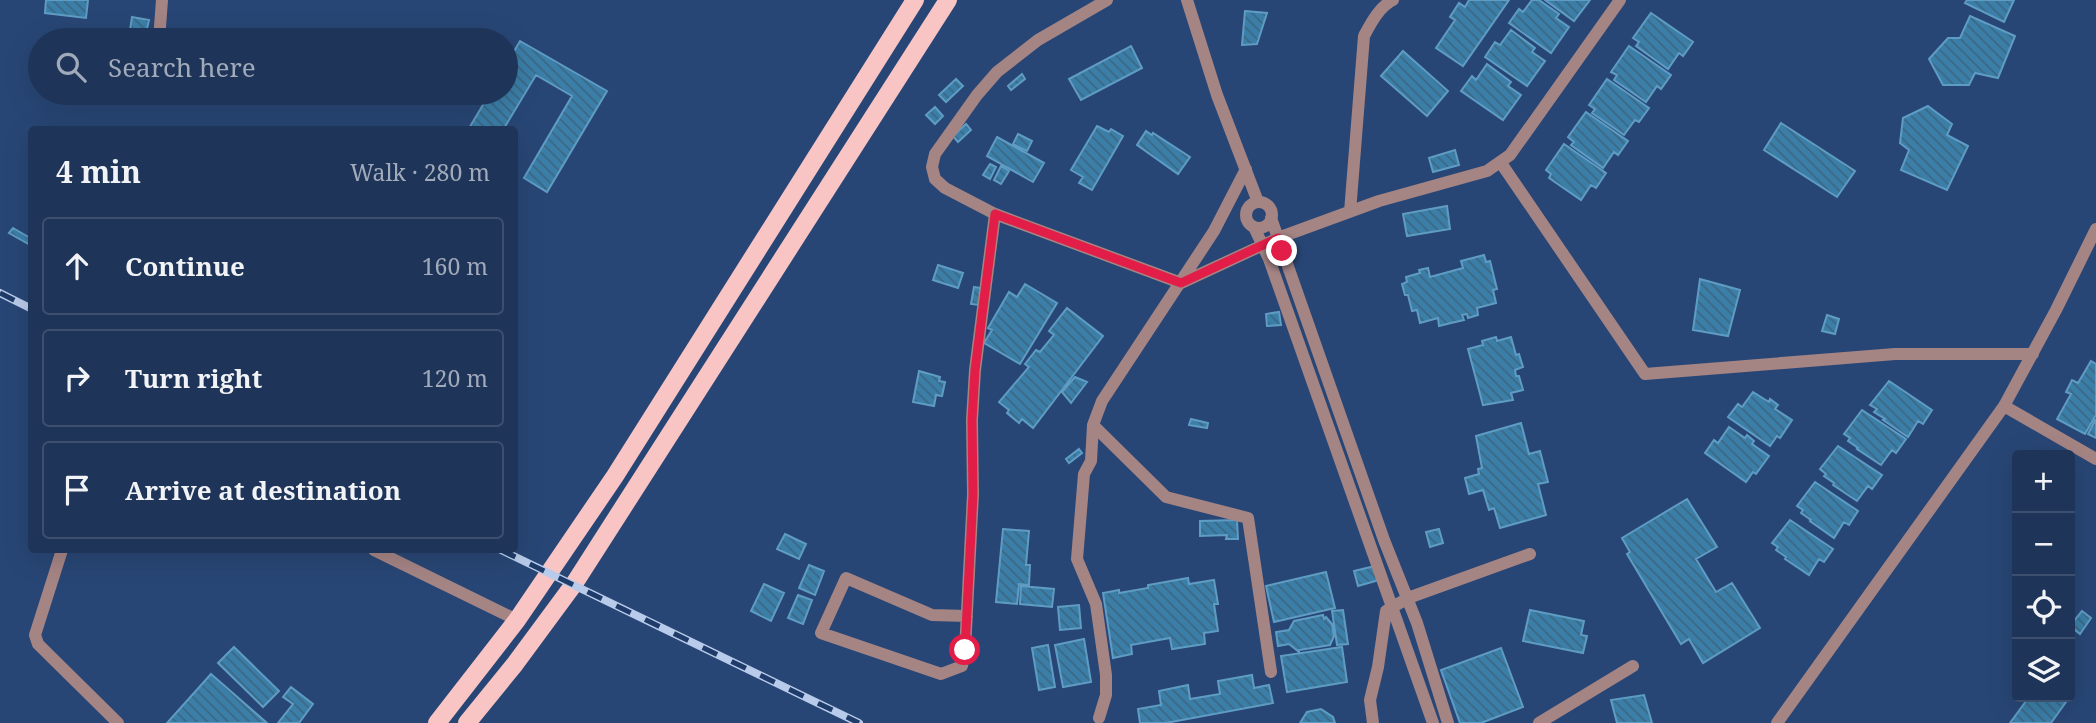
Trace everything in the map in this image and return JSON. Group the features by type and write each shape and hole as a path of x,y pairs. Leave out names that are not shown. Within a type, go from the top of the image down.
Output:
{"main road":[{"path":"437,723 517,620 615,476 915,0"},
{"path":"467,723 574,584 948,0"}],"street":[{"path":"160,28 162,0"},
{"path":"1107,0 1038,40 997,72 935,154 932,167 935,179 945,188 995,214 1181,283 1278,238 1379,201 1487,171 1501,163 1510,155 1620,0"},
{"path":"1188,0 1217,95 1258,202 1269,207 1384,540 1408,598 1448,723"},
{"path":"1350,212 1364,36 1371,21 1393,0"},
{"path":"1501,163 1645,374 1895,354 2033,354"},
{"path":"1099,718 1106,695 1106,675 1096,604 1077,559 1084,474 1091,461 1093,425 1108,390 1214,231 1246,169"},
{"path":"1258,202 1248,208 1247,220 1264,244 1433,723"},
{"path":"967,616 932,615 846,578 821,633 941,674 962,666 967,616 973,494 974,383 995,214"},
{"path":"1254,227 1264,226 1271,218"},
{"path":"1777,723 2004,407 2096,229"},
{"path":"2004,407 2096,459"},
{"path":"1093,425 1166,497 1248,518 1271,672"},
{"path":"61,553 35,635 38,644 118,723"},
{"path":"380,553 517,620"},
{"path":"1373,723 1370,700 1386,611 1408,598 1530,554"},
{"path":"1539,723 1633,666"}],"building":[{"path":"46,0 88,0 86,18 45,13"},
{"path":"1469,0 1509,0 1463,66 1436,48 1455,20 1450,17 1459,3 1465,7"},
{"path":"1532,0 1539,0 1559,14 1556,18 1569,27 1551,53 1509,23 1519,9 1523,12"},
{"path":"1545,0 1590,0 1574,21"},
{"path":"1967,0 2014,0 2004,22 1965,3"},
{"path":"1245,11 1267,13 1257,44 1242,45"},
{"path":"1651,13 1693,42 1683,56 1679,53 1668,69 1636,46 1639,42 1633,38"},
{"path":"1970,16 2015,36 1998,78 1975,73 1969,85 1943,85 1929,59 1948,38 1960,38"},
{"path":"132,17 149,20 147,28 130,28"},
{"path":"1511,30 1535,48 1532,52 1545,61 1527,86 1485,57 1495,42 1500,45"},
{"path":"520,41 607,91 547,192 524,178 572,96 536,75 518,105"},
{"path":"1131,46 1142,68 1081,100 1069,79"},
{"path":"1629,46 1671,75 1661,89 1657,86 1646,102 1614,80 1617,75 1611,72"},
{"path":"1403,51 1448,91 1427,116 1381,76"},
{"path":"1487,64 1511,82 1508,86 1521,95 1503,120 1461,91 1472,76 1476,80"},
{"path":"1022,74 1025,79 1011,90 1008,86"},
{"path":"956,79 963,86 946,102 939,95"},
{"path":"1607,79 1649,108 1639,122 1635,120 1624,135 1592,113 1595,109 1589,105"},
{"path":"483,105 518,105 505,126 470,126"},
{"path":"1928,106 1952,124 1947,135 1968,146 1947,190 1901,170 1909,150 1900,143 1903,118"},
{"path":"935,107 943,116 935,124 926,115"},
{"path":"1586,112 1628,141 1618,155 1614,152 1603,168 1571,145 1574,142 1568,137"},
{"path":"1781,123 1855,171 1837,197 1764,150"},
{"path":"966,124 971,130 958,142 953,136"},
{"path":"1097,126 1109,132 1111,129 1123,136 1092,190 1079,183 1083,177 1071,170"},
{"path":"1146,131 1190,157 1178,174 1137,145"},
{"path":"1018,134 1032,141 1027,151 1013,144"},
{"path":"997,137 1044,163 1033,182 987,156"},
{"path":"1564,144 1606,173 1596,188 1591,185 1581,200 1549,178 1551,174 1546,170"},
{"path":"1455,150 1459,165 1433,172 1429,158"},
{"path":"990,164 996,167 990,179 983,175"},
{"path":"1001,166 1009,171 1001,184 994,180"},
{"path":"1447,206 1450,229 1407,236 1403,214"},
{"path":"13,228 28,237 28,244 9,233"},
{"path":"1484,255 1486,262 1490,261 1497,289 1493,290 1496,303 1477,308 1478,315 1468,318 1467,314 1462,315 1464,320 1439,326 1438,318 1420,323 1417,310 1412,311 1408,295 1405,295 1402,284 1407,282 1406,277 1428,268 1430,277 1463,268 1461,261"},
{"path":"938,265 963,273 958,288 933,280"},
{"path":"1700,279 1740,290 1728,336 1693,330"},
{"path":"1025,284 1057,303 1020,364 984,343 992,330 988,328 1009,292 1017,297"},
{"path":"974,287 981,288 979,305 971,304"},
{"path":"1067,308 1103,336 1033,428 1022,419 1019,423 999,402 1029,367 1025,364 1036,350 1040,352 1054,335 1049,331"},
{"path":"1279,312 1281,325 1267,326 1266,314"},
{"path":"1827,315 1839,319 1835,334 1822,331"},
{"path":"1496,337 1497,341 1511,337 1523,367 1515,370 1523,390 1511,393 1513,400 1483,405 1468,349 1483,345 1482,341"},
{"path":"2091,361 2096,364 2096,415 2085,434 2057,419 2071,394 2066,392 2072,380 2078,383"},
{"path":"919,371 940,377 939,381 945,382 942,396 936,395 934,406 913,402"},
{"path":"1075,377 1087,382 1071,403 1062,392"},
{"path":"1889,381 1932,410 1923,424 1918,421 1908,437 1883,420 1885,419 1874,412 1877,409 1870,405"},
{"path":"1753,392 1769,402 1770,399 1778,405 1775,409 1792,420 1780,438 1777,436 1770,446 1728,417 1738,404 1742,407"},
{"path":"1862,410 1906,439 1896,453 1892,450 1881,465 1857,449 1844,434"},
{"path":"1191,419 1208,423 1207,428 1189,425"},
{"path":"2096,419 2096,438 2088,434"},
{"path":"1521,423 1529,454 1540,451 1548,482 1538,484 1546,515 1500,528 1494,508 1489,510 1483,490 1469,494 1465,478 1479,474 1478,469 1482,468 1476,436"},
{"path":"1729,427 1745,438 1747,435 1754,441 1752,444 1769,456 1756,474 1753,472 1746,482 1705,453 1714,440 1718,443"},
{"path":"1838,446 1882,475 1872,489 1868,486 1857,501 1833,485 1820,469"},
{"path":"1079,449 1082,453 1069,463 1066,459"},
{"path":"1815,482 1858,511 1849,525 1844,522 1834,538 1810,521 1797,506"},
{"path":"1687,499 1717,547 1696,559 1716,592 1732,583 1760,628 1703,663 1689,639 1681,644 1627,554 1630,552 1622,538"},
{"path":"1237,520 1238,539 1226,539 1227,535 1200,536 1200,521"},
{"path":"1790,520 1833,549 1824,562 1819,559 1809,575 1785,559 1786,557 1776,550 1778,547 1772,543"},
{"path":"1003,529 1029,531 1026,565 1030,565 1029,585 1019,584 1017,604 996,602"},
{"path":"1439,529 1443,543 1430,547 1426,532"},
{"path":"785,534 806,544 799,559 777,549"},
{"path":"809,565 824,571 815,595 799,588"},
{"path":"1375,566 1379,580 1358,586 1354,571"},
{"path":"1326,572 1335,608 1274,622 1266,586"},
{"path":"1188,578 1189,584 1214,580 1218,604 1214,604 1218,631 1204,633 1205,644 1172,649 1170,638 1131,645 1132,654 1113,658 1103,593 1148,588 1148,585"},
{"path":"764,584 784,593 771,621 751,611"},
{"path":"1021,586 1054,589 1052,607 1020,604"},
{"path":"798,595 812,600 803,624 788,618"},
{"path":"1079,605 1081,628 1060,630 1058,607"},
{"path":"1343,610 1348,644 1337,645 1332,611"},
{"path":"1530,610 1584,621 1581,635 1587,636 1583,653 1523,641"},
{"path":"2082,611 2091,618 2080,634 2075,630 2075,620"},
{"path":"1323,615 1324,619 1326,617 1332,624 1334,636 1330,645 1299,652 1289,644 1278,646 1276,632 1289,630 1294,621"},
{"path":"1084,639 1091,682 1063,687 1055,645"},
{"path":"1048,645 1055,687 1039,690 1032,648"},
{"path":"234,647 279,691 263,707 218,663"},
{"path":"1342,647 1347,682 1287,692 1281,656"},
{"path":"1501,648 1523,707 1481,723 1460,723 1441,670"},
{"path":"211,674 267,723 167,723"},
{"path":"1252,675 1254,688 1269,685 1273,703 1166,723 1140,723 1138,709 1161,705 1159,691 1188,685 1190,699 1220,694 1218,681"},
{"path":"291,687 313,704 299,723 278,723 293,704 283,697"},
{"path":"1644,695 1652,723 1617,723 1611,700"},
{"path":"2025,702 2066,702 2051,723 2010,723"},
{"path":"1321,709 1333,717 1335,723 1300,723 1307,712"}],"railway":[{"path":"0,293 28,307"},
{"path":"507,553 859,723"}],"route":[{"path":"965,650 973,494 972,420 975,370 995,214 1181,283 1278,238 1282,251"}]}
